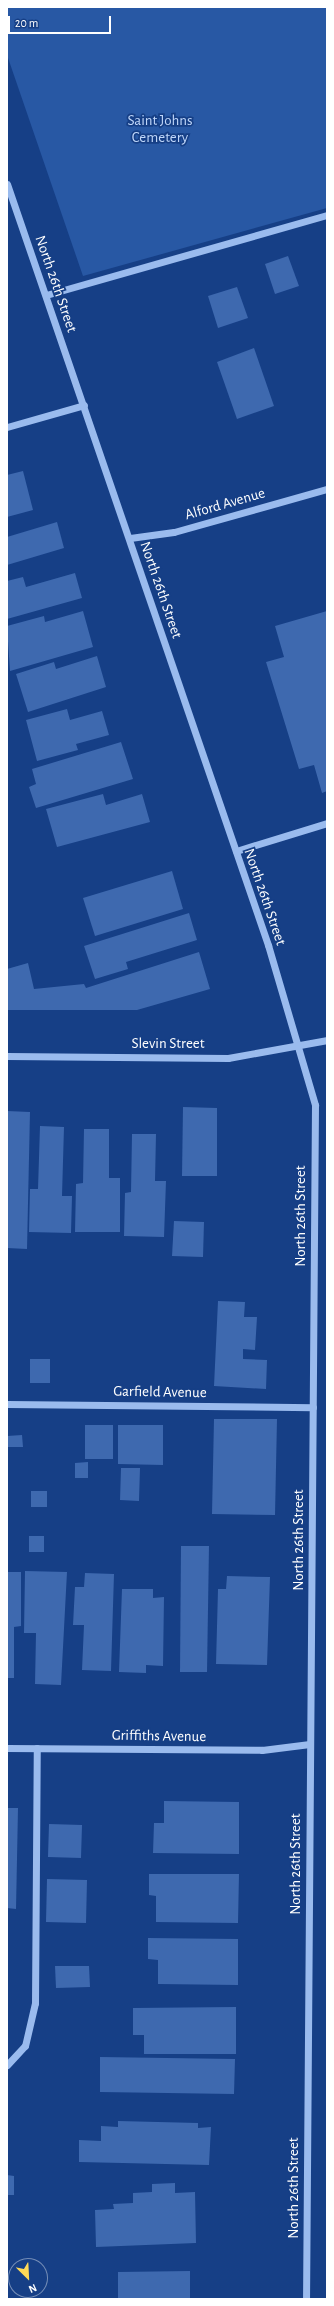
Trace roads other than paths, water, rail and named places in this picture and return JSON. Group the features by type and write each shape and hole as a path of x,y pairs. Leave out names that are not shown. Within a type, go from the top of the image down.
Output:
{"street":[{"name":"North 26th Street","path":"7,184 130,538 236,851 300,1046 315,1106 306,2299"},
{"path":"46,295 327,215"},
{"path":"7,427 84,405"},
{"name":"Alford Avenue","path":"130,538 174,532 327,489"},
{"path":"236,851 327,823"},
{"name":"Slevin Street","path":"8,1054 228,1058 327,1040"},
{"name":"Garfield Avenue","path":"7,1404 313,1407"},
{"name":"Griffiths Avenue","path":"7,1748 262,1750 310,1744"},
{"path":"7,2065 25,2046 35,2003 37,1748"}],"park label":[{"name":"Saint Johns Cemetery","path":"160,128"}]}
